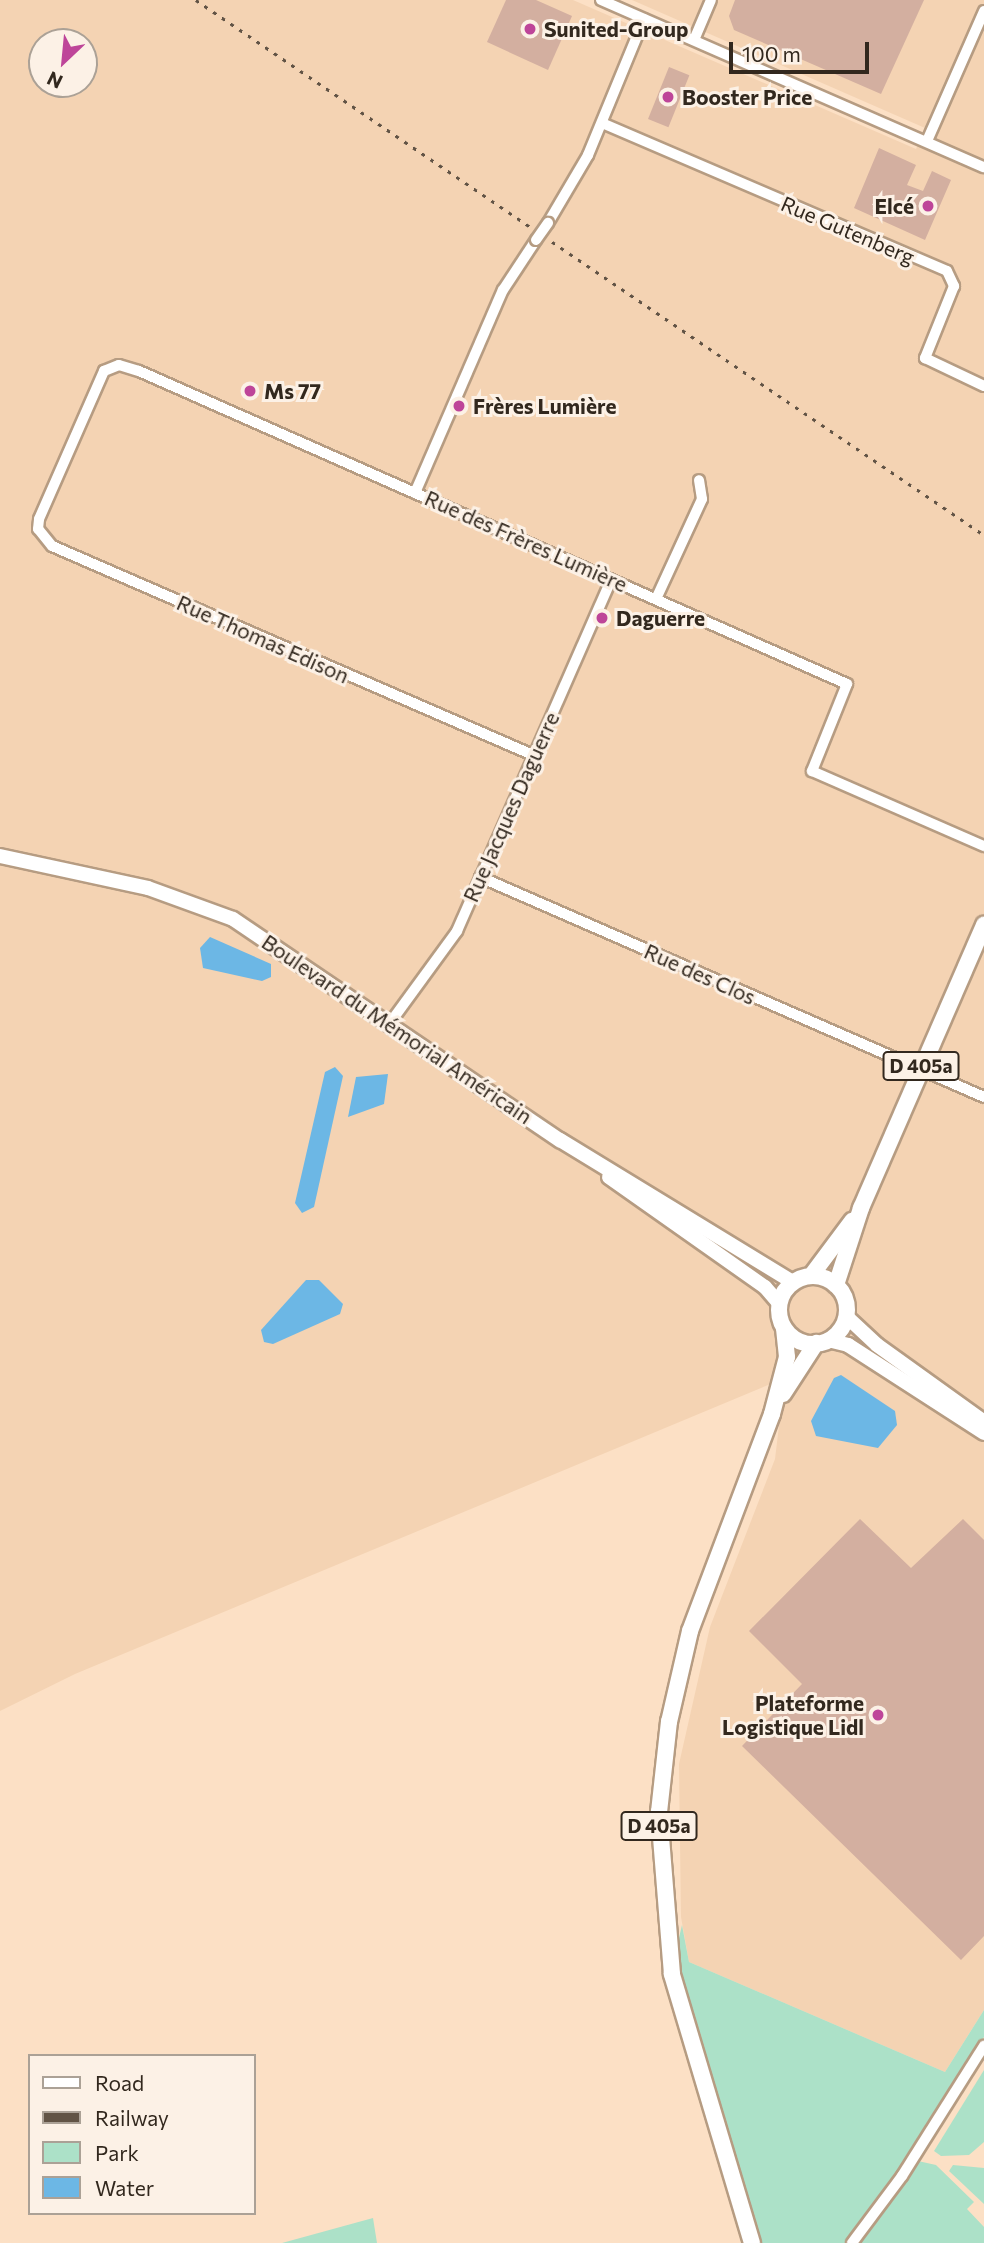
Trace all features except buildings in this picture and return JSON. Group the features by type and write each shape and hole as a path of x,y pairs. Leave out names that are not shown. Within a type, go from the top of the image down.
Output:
{"main road":[{"name":"D 405a","path":"836,1285 862,1208 984,925"},
{"name":"D 405a","path":"811,1276 862,1208"},
{"path":"811,1276 836,1285 846,1316 822,1342 798,1340 784,1328 779,1303 793,1282 811,1276"},
{"name":"D 405a","path":"752,2243 677,1995 664,1923 659,1812 668,1722 690,1631 772,1414 787,1357 784,1328"},
{"name":"D 405a","path":"772,1414 822,1342"}],"street":[{"path":"601,0 984,167"},
{"path":"694,40 711,0"},
{"path":"926,141 984,11"},
{"path":"415,493 503,289 548,223 602,123 644,19"},
{"name":"Rue Gutenberg","path":"602,123 947,271 954,286 926,358 984,386"},
{"name":"Rue des Frères Lumière","path":"50,489 104,371 119,365 847,684 812,771 984,846"},
{"path":"656,599 702,499 699,480"},
{"name":"Rue Thomas Edison","path":"50,489 38,529 52,546 533,755"},
{"name":"Rue Jacques Daguerre","path":"390,1023 457,931 611,579"},
{"name":"Boulevard du Mémorial Américain","path":"0,856 148,888 233,919 560,1140"},
{"name":"Rue des Clos","path":"481,877 984,1097"},
{"path":"560,1140 793,1282"},
{"path":"560,1140 765,1287 779,1303"},
{"path":"846,1316 877,1345 984,1422"},
{"path":"822,1342 848,1345 984,1433"},
{"path":"852,2243 897,2184 984,2046"}],"shaded area":[{"path":"0,0 573,0 916,149 925,128 632,0 984,0 984,2010 945,2072 689,1962 681,1917 679,1764 710,1627 775,1459 781,1409 791,1392 773,1383 75,1674 0,1711"}],"green space":[{"path":"682,1925 689,1962 945,2072 984,2010 984,2037 911,2154 845,2243 762,2243 703,2063 675,1955"},
{"path":"984,2070 984,2142 969,2155 941,2156 934,2151"},
{"path":"918,2161 936,2165 974,2202 967,2209 984,2227 984,2243 860,2243"},
{"path":"953,2165 984,2168 984,2204 949,2171"},
{"path":"373,2218 377,2243 282,2243"}],"water":[{"path":"210,937 271,964 271,977 262,981 203,968 200,948"},
{"path":"335,1067 343,1076 314,1207 302,1213 295,1203 325,1072"},
{"path":"388,1074 384,1104 348,1117 356,1077"},
{"path":"306,1280 319,1280 343,1304 340,1314 273,1344 264,1342 261,1330"},
{"path":"841,1375 895,1411 897,1425 878,1448 816,1436 811,1421 834,1378"}],"railway":[{"path":"196,0 984,535"}],"place":[{"name":"Sunited-Group","path":"530,29"},
{"name":"Booster Price","path":"668,97"},
{"name":"Elcé","path":"928,206"},
{"name":"Ms 77","path":"250,391"},
{"name":"Frères Lumière","path":"459,406"},
{"name":"Daguerre","path":"602,618"},
{"name":"Plateforme Logistique Lidl","path":"878,1715"}]}
